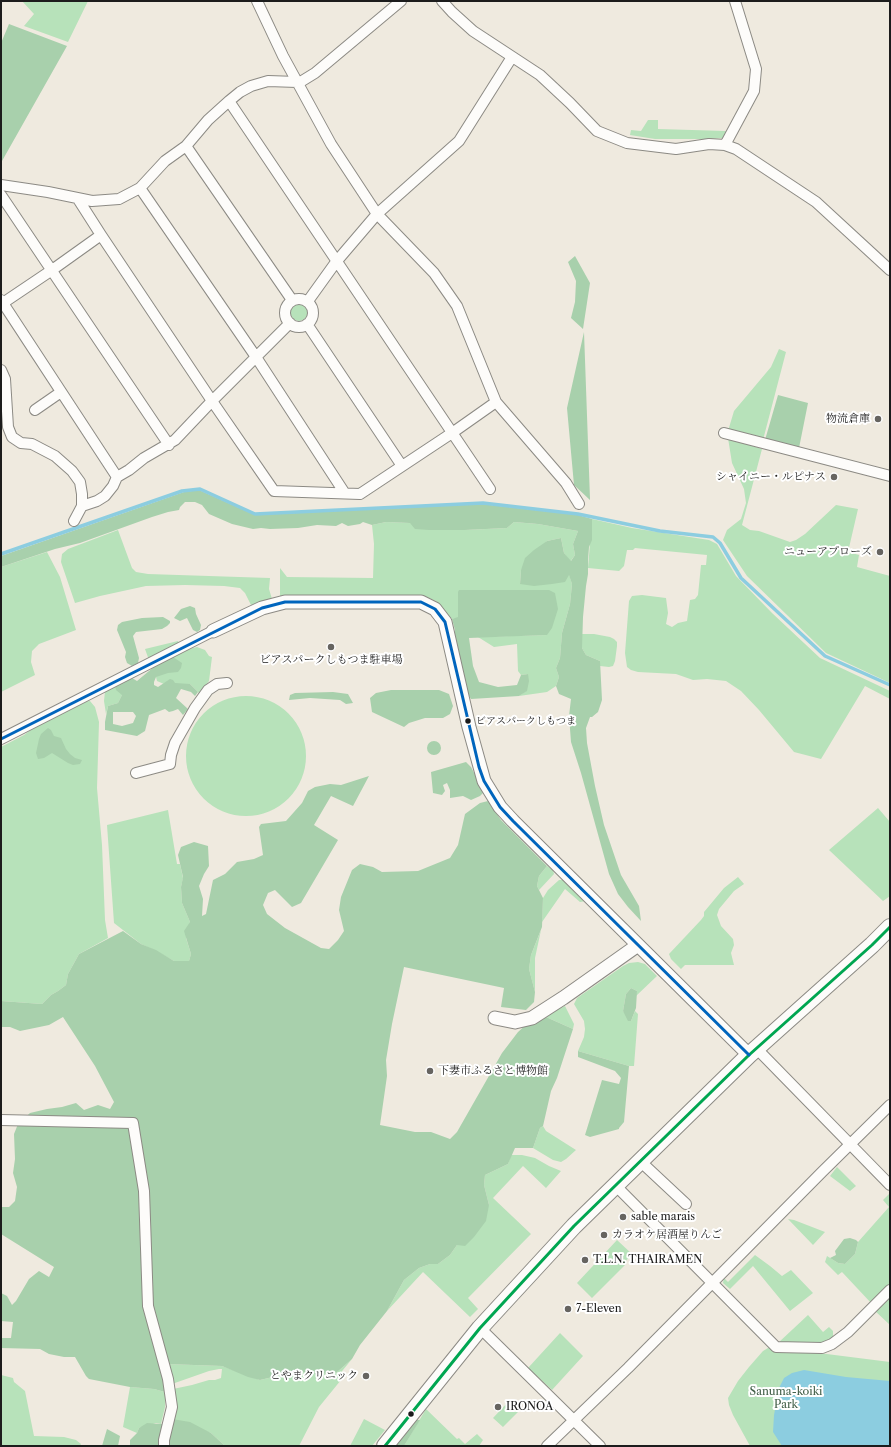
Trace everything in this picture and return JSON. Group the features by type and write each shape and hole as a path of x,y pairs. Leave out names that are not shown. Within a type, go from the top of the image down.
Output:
{"main road":[{"path":"385,1446 480,1328 574,1226 640,1160 753,1052 890,927"}],"street":[{"path":"257,1 297,82 331,144 377,214 434,274 457,306 496,402 566,483 579,504"},
{"path":"1,185 48,192 92,201 119,199 140,188 165,161 186,146 208,120 228,101 251,86 268,81 297,82 315,73 400,1"},
{"path":"442,1 473,31 540,76 570,103 596,131 627,142 676,149 709,144 725,145 736,149 816,202 890,270"},
{"path":"725,145 754,91 756,69 735,1"},
{"path":"308,302 336,262 377,214 459,141 512,57"},
{"path":"228,101 490,489"},
{"path":"186,146 292,300"},
{"path":"140,188 256,357 344,492"},
{"path":"1,196 169,446"},
{"path":"78,199 212,401 274,491 344,492 360,494 452,434 496,402"},
{"path":"101,235 52,270 2,302 117,477"},
{"path":"300,298 311,305 313,313 312,318 307,324 298,327 287,320 285,312 288,303 292,300 300,298"},
{"path":"82,506 97,501 113,486 117,477 144,458 169,446 290,323"},
{"path":"307,324 402,466"},
{"path":"1,370 5,379 8,427 12,437 20,443 32,444 55,456 72,471 80,482 82,506 74,521"},
{"path":"35,410 61,392"},
{"path":"724,433 890,476"},
{"path":"1,739 213,631 262,608 285,602 421,602 434,610 445,622 479,767 484,781 500,807 638,945 753,1052 890,1185"},
{"path":"136,773 170,764 175,743 195,708 208,690 217,684 227,683"},
{"path":"495,1018 515,1022 532,1018 564,998 638,945"},
{"path":"547,1446 628,1368 890,1105"},
{"path":"1,1120 133,1123 144,1191 148,1306 168,1379 172,1407 164,1440 164,1446"},
{"path":"640,1160 686,1204"},
{"path":"615,1185 776,1346 822,1348 832,1344 848,1332 890,1290"},
{"path":"480,1328 600,1446"}],"green space":[{"path":"22,1 88,1 68,42 24,26 34,14"},
{"path":"9,24 67,46 2,161 1,43"},
{"path":"648,120 658,120 658,129 726,131 723,138 708,139 655,139 630,135 631,130 641,131"},
{"path":"575,256 590,283 583,329 571,318 575,302 576,281 568,262"},
{"path":"299,303 305,306 308,312 305,318 299,321 293,318 290,312 293,306"},
{"path":"584,332 590,500 574,485 567,408"},
{"path":"779,349 786,352 763,440 728,431 734,411 771,367"},
{"path":"778,395 808,403 799,448 765,440"},
{"path":"728,438 762,449 742,525 750,530 759,531 790,542 805,534 836,505 858,509 848,552 859,555 857,567 890,576 890,683 826,653 747,576 723,540 727,530 741,519 746,503 744,489 732,463"},
{"path":"199,490 255,515 482,504 578,515 592,519 592,540 589,547 582,648 586,655 600,661 602,700 598,712 590,717 586,728 587,743 604,825 621,875 639,906 641,921 618,894 609,874 571,742 569,716 571,699 559,694 556,686 559,677 556,668 560,658 562,633 570,604 572,584 569,575 565,582 534,586 520,584 521,570 525,558 547,541 561,538 564,553 571,561 575,555 573,544 578,531 538,524 514,522 507,528 465,530 415,529 410,523 386,522 372,525 363,522 348,526 342,523 336,526 317,525 298,528 253,529 232,524 209,514 202,505 195,502 185,502 179,510 152,517 80,543 55,549 1,567 1,556 184,492"},
{"path":"592,519 632,528 709,540 717,544 736,576 772,613 820,658 890,691 890,699 865,686 821,759 794,752 741,691 726,681 707,679 693,680 676,674 638,672 631,670 627,667 625,653 629,601 632,596 642,595 666,598 668,613 666,624 672,627 678,623 687,621 690,600 695,599 698,595 701,565 706,565 707,555 635,548 633,550 627,550 624,566 619,571 588,568"},
{"path":"386,522 410,523 465,530 507,528 514,522 538,524 578,531 573,544 575,555 570,562 564,553 561,538 547,541 521,570 520,584 569,574 572,584 570,604 562,633 560,658 556,668 559,677 556,686 547,692 519,696 526,691 528,674 521,675 518,671 517,644 494,647 478,637 547,635 549,590 460,590 458,618 452,619 436,601 424,596 362,595 280,597 280,568 287,577 373,578 374,544 372,525"},
{"path":"118,530 132,568 136,572 148,574 270,578 269,589 272,599 251,605 245,593 240,588 185,585 146,586 75,603 61,562 62,554 68,549"},
{"path":"47,552 60,577 76,630 39,644 32,651 31,662 35,675 1,692 1,567"},
{"path":"459,590 549,590 555,593 558,609 552,628 547,635 469,638 473,666 479,682 498,687 517,685 521,675 528,674 529,681 527,691 519,696 471,699 465,689 458,661 460,655 454,638 455,630 452,619 458,617"},
{"path":"190,606 195,608 201,625 200,630 197,632 193,630 187,618 180,621 174,618 181,609"},
{"path":"163,617 170,621 170,623 162,629 136,632 133,636 139,658 138,663 132,666 127,663 125,657 126,652 117,630 118,625 122,622 142,618"},
{"path":"582,634 594,634 610,637 617,642 613,666 600,666 600,661 586,655 582,648"},
{"path":"178,641 180,646 149,660 145,649"},
{"path":"197,647 205,650 209,656 212,657 209,681 199,693 190,684 164,684 157,681 156,677 164,662 185,650"},
{"path":"173,657 182,663 178,672 168,673 156,677 154,685 158,687 170,679 175,683 190,684 198,692 195,696 191,692 181,689 176,698 188,709 183,715 178,709 169,712 165,709 149,715 145,731 137,736 105,730 108,706 118,703 122,695 116,690 115,686 132,678 137,681 155,666","holes":["113,712 133,712 136,716 133,723 122,726 113,724"]},
{"path":"122,684 122,695 118,703 108,706 106,714 104,701 105,691"},
{"path":"391,690 439,690 449,694 453,706 450,714 443,718 425,718 409,723 404,727 372,712 370,698 376,693"},
{"path":"333,692 348,694 353,703 346,704 340,700 310,698 289,700 290,695 295,693"},
{"path":"246,696 269,700 288,714 302,733 306,756 302,779 288,798 269,812 246,816 223,812 204,798 190,779 186,756 190,733 204,714 223,700"},
{"path":"90,701 95,707 99,722 97,788 102,845 105,920 108,938 79,954 68,974 66,985 51,995 42,1004 1,1001 1,747 24,735 44,720 82,702"},
{"path":"48,728 54,736 61,738 70,754 75,758 82,760 80,764 73,765 52,753 44,758 38,759 36,753 39,739 41,734"},
{"path":"431,741 437,741 441,745 441,751 437,755 431,755 427,751 427,745"},
{"path":"466,762 471,767 484,792 480,796 471,800 463,796 450,798 450,790 447,783 443,785 445,791 442,795 433,793 431,772"},
{"path":"369,776 353,806 331,796 314,825 338,840 301,903 292,907 275,890 268,893 263,905 267,914 285,928 321,948 329,949 344,931 339,910 341,897 352,870 360,864 373,867 382,872 418,871 450,858 458,845 465,814 480,803 488,801 501,820 547,866 539,876 537,886 543,898 542,927 531,955 529,969 535,992 534,1002 526,1010 501,1007 504,988 404,967 386,1060 387,1076 380,1125 415,1132 431,1132 450,1139 457,1132 502,1053 518,1032 528,1023 546,1017 573,1029 557,1078 551,1091 543,1126 540,1128 533,1148 515,1148 508,1164 485,1175 484,1185 489,1205 486,1221 474,1237 465,1246 457,1245 450,1255 438,1264 430,1264 419,1268 404,1280 387,1311 360,1345 352,1359 336,1373 313,1374 298,1371 260,1380 248,1377 222,1366 166,1364 165,1392 89,1379 75,1357 64,1357 49,1354 40,1349 1,1348 1,1338 11,1338 13,1322 1,1321 1,1293 7,1296 12,1305 29,1279 39,1271 49,1277 54,1267 1,1234 1,1207 9,1207 15,1201 17,1187 13,1173 15,1159 14,1134 18,1124 30,1113 47,1109 76,1103 84,1110 98,1105 110,1109 114,1102 95,1066 63,1017 49,1025 20,1031 10,1027 1,1027 1,1001 42,1004 51,995 66,985 68,974 79,954 123,931 141,944 156,950 174,961 189,961 191,954 184,931 190,922 182,903 181,887 183,877 178,855 181,847 194,842 208,846 209,866 199,886 203,899 202,916 206,914 213,880 225,874 237,862 254,859 263,855 259,827 261,824 286,821 302,803 308,791 315,787 330,784 341,785"},
{"path":"878,808 890,822 890,896 883,901 829,850"},
{"path":"168,810 177,864 180,864 183,878 181,887 182,903 190,922 186,938 191,954 189,961 174,961 141,944 114,923 107,825"},
{"path":"547,866 553,870 554,874 539,890 537,886 539,876"},
{"path":"738,877 744,884 734,891 719,909 717,915 721,926 733,939 734,945 731,953 734,965 685,965 681,969 671,959 669,954 701,920 704,916 704,912 724,888"},
{"path":"559,880 565,880 586,901 580,902 565,889 542,922 543,898 548,890"},
{"path":"541,930 535,958 535,992 529,969 531,955"},
{"path":"638,962 645,964 657,976 636,996 637,991 631,988 626,994 623,1011 631,1021 635,1011 638,1014 634,1066 629,1066 578,1051 584,1037 585,1029 584,1021 574,1004 577,998 623,966 629,963"},
{"path":"631,988 637,991 636,1008 631,1021 628,1021 623,1011 626,994"},
{"path":"565,1006 574,1024 573,1029 546,1017"},
{"path":"578,1051 629,1066 624,1122 619,1129 590,1137 585,1135 602,1080 619,1084 621,1078 615,1071 578,1057"},
{"path":"543,1126 546,1131 576,1150 561,1162 553,1160 533,1148 540,1128"},
{"path":"511,1155 522,1155 535,1158 561,1171 546,1188 523,1166 493,1198 531,1234 468,1298 478,1309 470,1317 423,1272 387,1311 404,1280 419,1268 430,1264 438,1264 450,1255 489,1205 484,1185 485,1175 508,1164"},
{"path":"837,1167 856,1186 850,1191 830,1176"},
{"path":"890,1193 890,1286 872,1304 842,1272 838,1275 825,1262 827,1256 838,1263 845,1264 855,1254 858,1242 889,1207 883,1200"},
{"path":"788,1219 794,1220 825,1232 813,1245"},
{"path":"850,1238 858,1242 855,1254 845,1264 838,1263 830,1258 836,1255 835,1251 844,1239"},
{"path":"617,1240 632,1254 625,1262 626,1264 592,1298 577,1283"},
{"path":"755,1255 782,1276 791,1270 813,1293 790,1311 753,1266 730,1289 723,1283 724,1278 728,1282"},
{"path":"890,1293 890,1325 874,1310"},
{"path":"808,1315 823,1332 829,1327 833,1331 833,1342 824,1346 778,1343"},
{"path":"560,1333 583,1356 552,1390 528,1368"},
{"name":"Sanuma-koiki Park","path":"768,1348 890,1362 890,1446 750,1446 733,1415 728,1398 738,1381 749,1367 763,1351"},
{"path":"352,1359 338,1376 341,1380 319,1407 299,1446 225,1446 211,1433 172,1419 173,1389 221,1378 222,1369 209,1371 172,1384 166,1364 222,1366 260,1380 298,1371 313,1374 336,1373"},
{"path":"1,1375 13,1378 14,1382 25,1391 34,1436 64,1437 76,1440 81,1444 80,1446 1,1446"},
{"path":"130,1387 154,1389 165,1392 165,1407 161,1424 156,1423 139,1428 137,1433 123,1427"},
{"path":"510,1400 520,1410 503,1427 493,1418"},
{"path":"426,1409 457,1439 459,1438 465,1444 477,1434 483,1440 479,1446 404,1446"},
{"path":"172,1419 190,1422 211,1433 225,1446 130,1446 130,1440 137,1433 139,1428 147,1423 171,1423"},
{"path":"364,1419 385,1430 372,1446 350,1446"},
{"path":"415,1420 420,1420 404,1446 393,1446"},
{"path":"107,1429 120,1436 118,1446 102,1446"}],"water":[{"path":"804,1370 846,1377 890,1381 890,1446 782,1446 773,1432 774,1415 779,1388 784,1378 792,1373"}],"waterway":[{"path":"1,554 182,491 200,489 255,514 483,503 578,514 660,531 713,537 720,543 741,578 825,656 890,685"}],"transit line":[{"path":"1,739 262,608 285,602 421,602 435,609 445,622 479,767 484,781 500,807 749,1055"},
{"path":"385,1446 480,1328 574,1226 749,1055 872,945 890,927"}],"place":[{"name":"物流倉庫","path":"878,419"},
{"name":"シャイニー・ルピナス","path":"834,477"},
{"name":"ニューアプローズ","path":"880,552"},
{"name":"ビアスパークしもつま駐車場","path":"331,647"},
{"name":"ビアスパークしもつま","path":"468,721"},
{"name":"下妻市ふるさと博物館","path":"430,1071"},
{"name":"sable marais","path":"623,1217"},
{"name":"カラオケ居酒屋りんご","path":"604,1235"},
{"name":"T.L.N. THAIRAMEN","path":"585,1260"},
{"name":"7-Eleven","path":"568,1309"},
{"name":"とやまクリニック","path":"366,1376"},
{"name":"IRONOA","path":"498,1407"}]}
